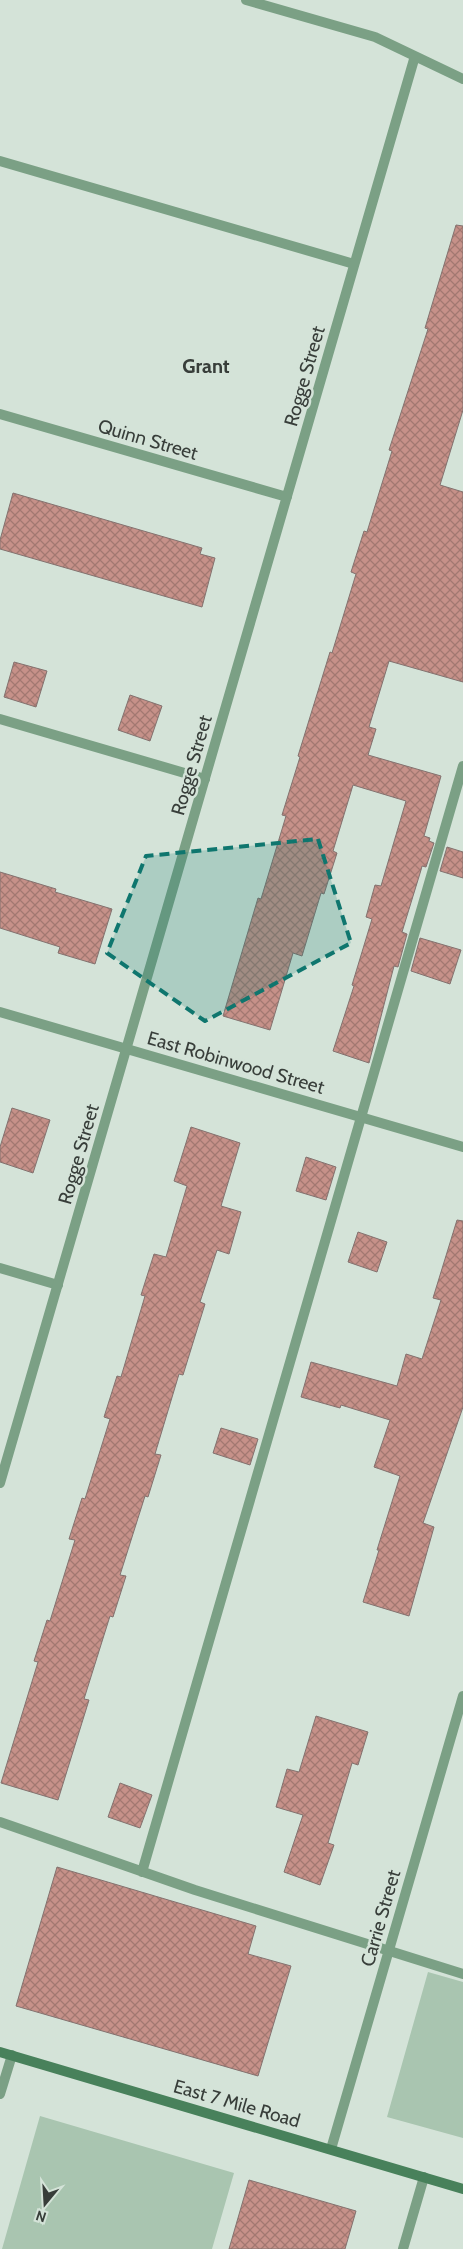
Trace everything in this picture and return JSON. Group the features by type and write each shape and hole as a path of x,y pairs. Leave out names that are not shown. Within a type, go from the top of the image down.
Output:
{"street":[{"path":"246,0 375,37 463,79"},
{"name":"Rogge Street","path":"0,1483 415,56"},
{"path":"0,160 354,264"},
{"name":"Quinn Street","path":"0,414 287,497"},
{"path":"0,719 205,779"},
{"path":"142,1872 463,766"},
{"name":"East Robinwood Street","path":"0,1012 463,1147"},
{"path":"0,1268 58,1285"},
{"name":"Carrie Street","path":"331,2150 463,1696"},
{"path":"0,1822 142,1872 388,1952 463,1974"},
{"name":"East 7 Mile Road","path":"0,2052 463,2189"},
{"path":"0,2094 12,2056"},
{"path":"403,2249 424,2177"}],"highlighted area":[{"path":"318,839 351,943 205,1021 107,953 146,856"}],"green space":[{"path":"428,1972 463,1982 463,2138 387,2117"},
{"path":"40,2116 234,2173 212,2249 2,2249"}],"building":[{"path":"456,225 463,226 463,410 440,485 463,492 463,682 389,661 369,727 376,729 368,755 441,776 424,836 430,838 429,841 434,843 426,867 422,866 402,932 407,934 398,967 394,966 369,1063 333,1051 354,986 352,985 372,919 366,917 375,885 381,886 406,801 353,785 333,851 337,853 324,894 321,893 302,956 293,953 270,1030 223,1016 258,898 261,899 286,816 282,815 300,757 298,756 356,574 351,572 364,531 367,532 392,451 389,450 428,329 425,328"},
{"path":"13,493 202,548 200,554 215,558 202,607 0,549 0,540"},
{"path":"14,662 47,671 36,707 4,697"},
{"path":"130,695 162,706 150,741 118,730"},
{"path":"447,847 463,852 463,878 440,871"},
{"path":"0,872 56,889 55,892 112,909 95,964 58,953 60,947 0,928"},
{"path":"420,938 461,950 450,984 411,971"},
{"path":"12,1108 50,1120 33,1173 0,1162 0,1147"},
{"path":"191,1127 240,1143 221,1206 241,1212 229,1254 217,1250 200,1302 205,1304 183,1375 179,1374 155,1454 161,1455 148,1497 145,1496 120,1575 126,1576 113,1617 110,1616 84,1699 89,1700 58,1800 1,1783 38,1662 34,1661 47,1620 50,1621 75,1540 69,1539 82,1498 85,1499 110,1419 104,1417 117,1376 121,1377 145,1296 141,1295 154,1254 166,1257 187,1186 174,1181"},
{"path":"306,1157 336,1167 326,1200 296,1191"},
{"path":"457,1220 463,1221 463,1407 423,1523 434,1527 409,1616 363,1602 400,1476 374,1467 390,1420 341,1405 340,1408 301,1397 311,1362 397,1386 406,1354 422,1359 441,1300 433,1298"},
{"path":"358,1232 387,1242 377,1272 348,1262"},
{"path":"221,1428 258,1439 250,1465 213,1453"},
{"path":"316,1716 368,1732 358,1765 352,1763 328,1843 334,1845 320,1885 284,1872 303,1815 276,1807 287,1769 299,1772"},
{"path":"120,1783 152,1795 140,1828 108,1817"},
{"path":"57,1867 256,1926 248,1954 291,1966 258,2076 16,2006"},
{"path":"249,2180 356,2211 345,2249 229,2249"}],"district":[{"name":"Grant","path":"206,366"}]}
